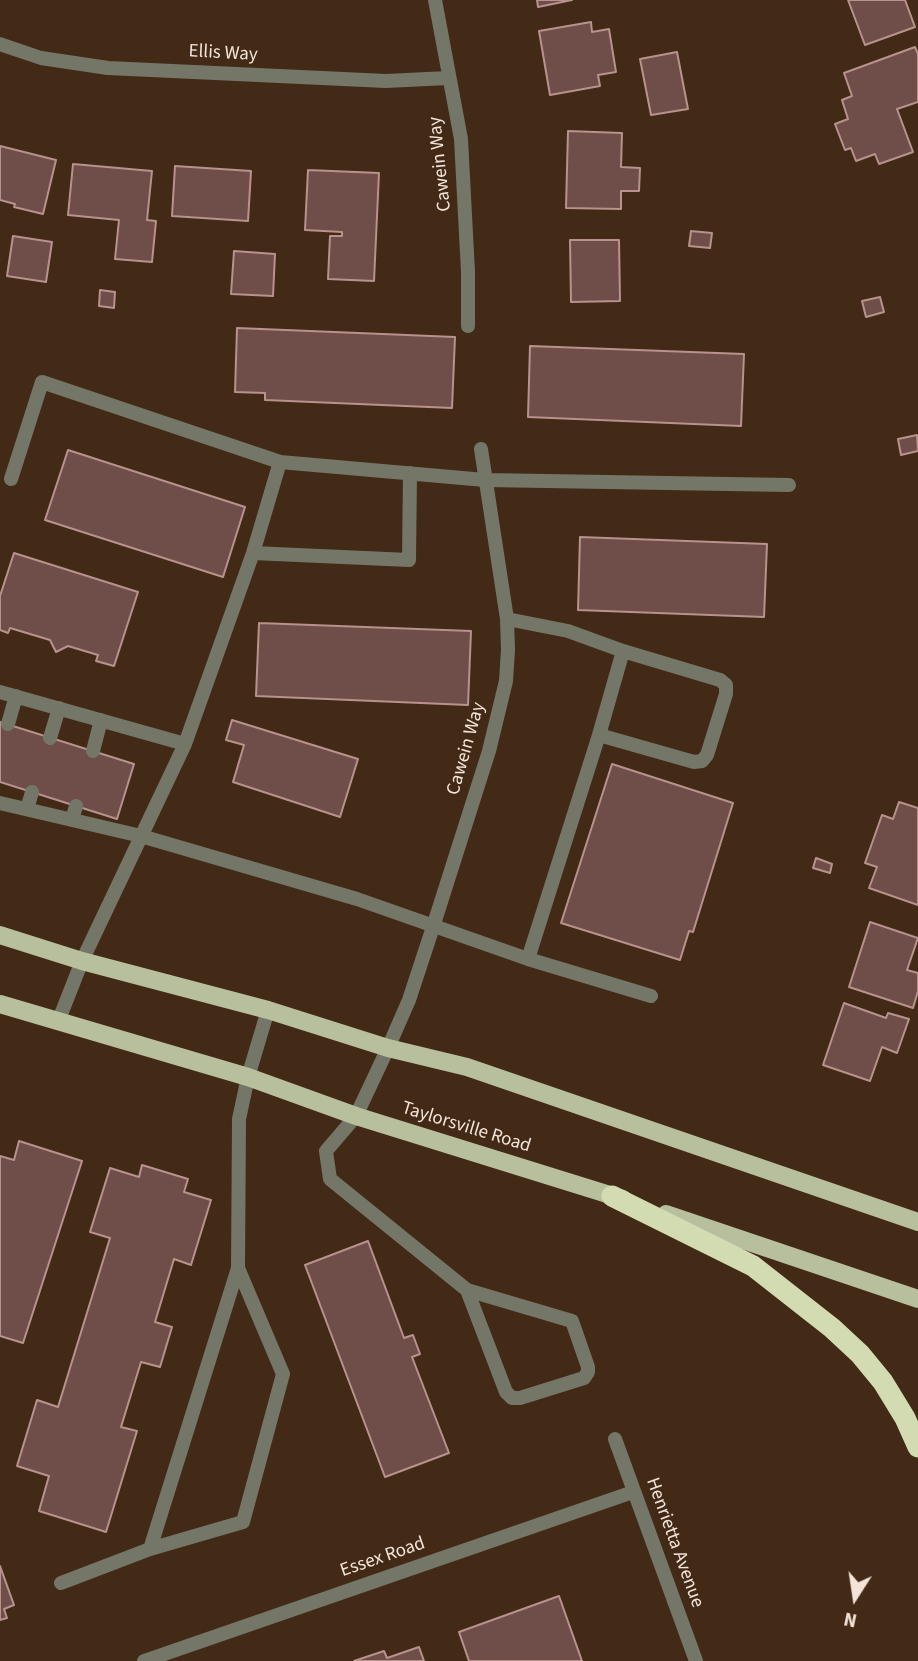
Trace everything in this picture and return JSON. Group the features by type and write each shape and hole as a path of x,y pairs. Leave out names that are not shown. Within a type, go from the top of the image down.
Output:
{"highway":[{"path":"612,1196 753,1266 832,1328 860,1354 883,1382 905,1418 918,1447"}],"main road":[{"path":"0,935 82,961 268,1010 388,1048 467,1067 918,1222"},
{"name":"Taylorsville Road","path":"0,1004 248,1077 356,1116 612,1196 918,1299"}],"street":[{"name":"Cawein Way","path":"435,0 461,139 468,326"},
{"name":"Ellis Way","path":"0,44 41,58 108,68 386,81 448,78"},
{"path":"11,479 42,383 280,462 485,480 789,485"},
{"name":"Cawein Way","path":"467,1290 330,1179 326,1151 356,1116 409,1000 485,764 506,681 507,619 481,449"},
{"path":"58,1022 82,961 185,744 253,553 280,462"},
{"path":"253,553 409,560 410,473"},
{"path":"507,619 568,631 623,652 720,680 726,685 726,694 707,755 702,761 694,762 599,735"},
{"path":"528,959 623,652"},
{"path":"0,692 185,744"},
{"path":"8,724 16,696"},
{"path":"50,738 59,708"},
{"path":"93,751 101,720"},
{"path":"27,809 33,792"},
{"path":"0,803 27,809 74,813 141,836 357,899 528,959 651,996"},
{"path":"150,1549 238,1268 239,1119 248,1077 268,1010"},
{"path":"61,1583 150,1549 243,1522 283,1374 238,1268"},
{"path":"467,1290 572,1321 588,1367 584,1378 520,1398 512,1398 506,1392 467,1290"},
{"name":"Henrietta Avenue","path":"615,1439 696,1661"},
{"name":"Essex Road","path":"144,1661 634,1492"}],"building":[{"path":"537,0 572,0 538,7"},
{"path":"848,0 905,0 915,27 865,45"},
{"path":"591,22 592,32 609,29 616,72 598,75 600,86 550,95 539,31"},
{"path":"915,47 918,54 918,102 897,109 913,152 879,164 875,154 856,161 851,148 845,150 835,124 848,119 842,100 852,96 844,73"},
{"path":"677,52 688,109 651,115 640,59"},
{"path":"568,131 622,133 621,167 640,168 639,191 621,191 621,209 566,208"},
{"path":"0,146 56,160 43,214 14,207 15,204 0,200"},
{"path":"73,164 152,171 147,220 156,221 152,262 115,259 119,220 68,215"},
{"path":"175,166 251,171 248,221 172,216"},
{"path":"308,170 379,173 374,281 328,279 330,236 342,236 342,232 305,230"},
{"path":"691,231 712,233 710,248 689,246"},
{"path":"13,236 52,242 46,282 7,276"},
{"path":"570,240 619,240 620,301 571,302"},
{"path":"234,251 275,254 273,296 231,294"},
{"path":"100,290 115,292 114,308 99,306"},
{"path":"880,297 884,312 866,317 862,301"},
{"path":"237,328 455,337 452,408 265,400 265,393 235,392"},
{"path":"530,346 744,354 741,426 528,417"},
{"path":"917,435 918,451 901,455 898,439"},
{"path":"68,450 245,507 223,577 45,520"},
{"path":"580,537 767,544 764,617 578,610"},
{"path":"14,553 138,592 114,666 96,661 98,655 68,646 56,652 50,640 10,628 8,633 0,630 0,596"},
{"path":"259,623 471,631 468,705 256,696"},
{"path":"232,720 358,759 340,817 233,782 244,745 226,740"},
{"path":"0,722 134,764 117,819 0,782"},
{"path":"612,764 733,803 693,932 689,931 680,960 561,923"},
{"path":"899,802 918,808 918,905 869,888 877,867 865,863 882,815 893,819"},
{"path":"816,858 832,864 830,873 813,868"},
{"path":"870,922 918,938 907,970 918,973 918,991 913,1008 849,987"},
{"path":"844,1003 886,1018 888,1013 909,1019 897,1053 882,1047 870,1081 823,1065"},
{"path":"19,1141 82,1161 23,1343 0,1336 0,1156 14,1160"},
{"path":"142,1165 188,1179 184,1192 211,1200 191,1265 174,1259 155,1322 172,1327 160,1367 141,1362 121,1427 137,1431 106,1532 39,1511 49,1476 17,1466 37,1400 58,1407 110,1238 90,1232 110,1168 139,1177"},
{"path":"368,1241 404,1338 413,1335 420,1354 412,1357 449,1453 385,1477 305,1265"},
{"path":"0,1566 14,1605 4,1609 7,1618 0,1620"},
{"path":"559,1596 582,1661 469,1661 459,1632"},
{"path":"419,1647 424,1661 354,1661 384,1651 387,1658"}]}
